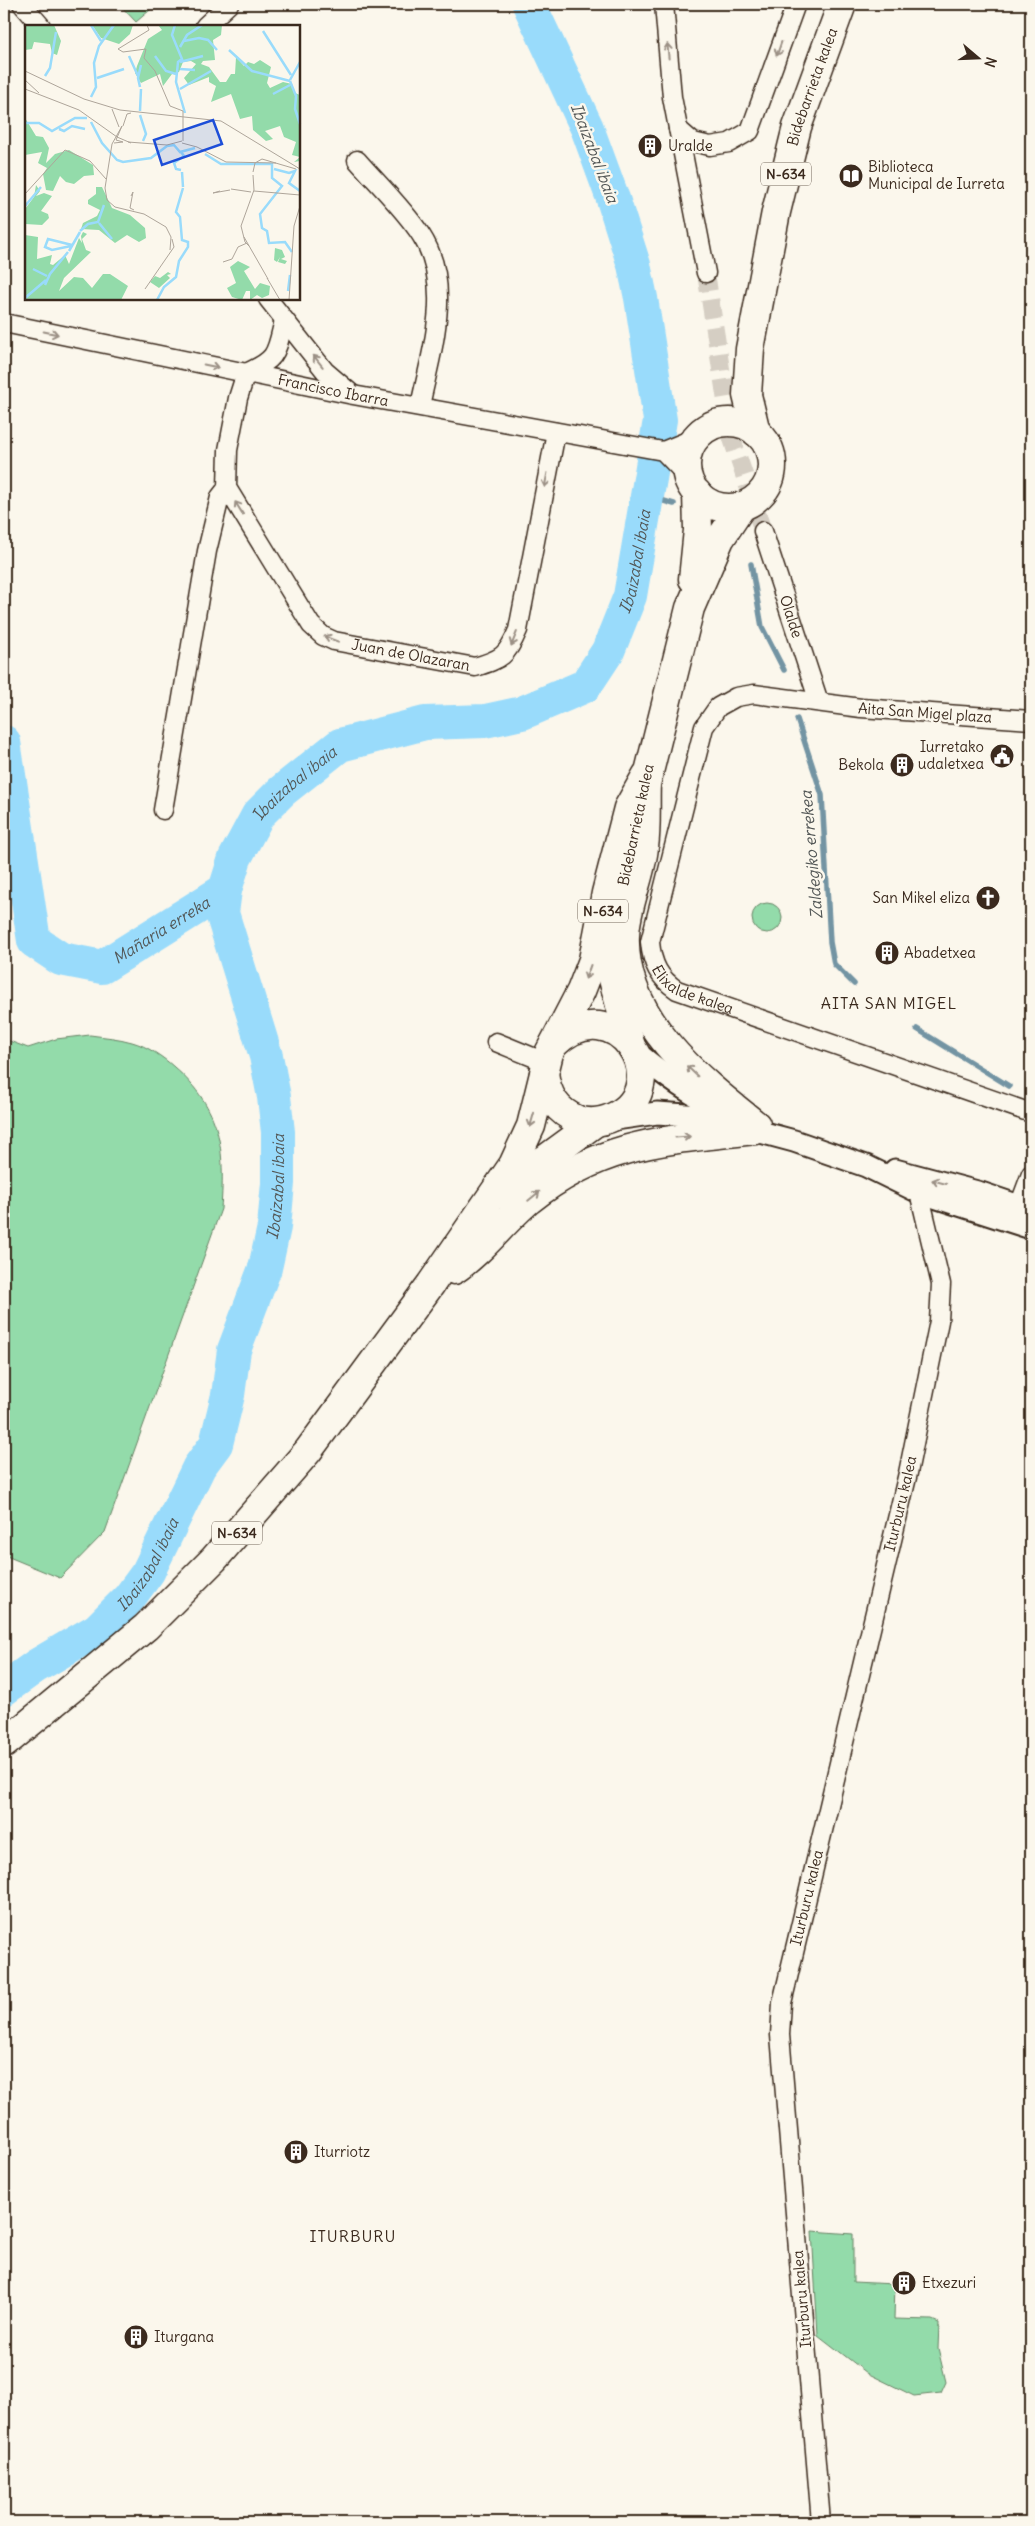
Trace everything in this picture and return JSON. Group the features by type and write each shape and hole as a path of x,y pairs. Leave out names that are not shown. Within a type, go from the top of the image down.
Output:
{"highway":[{"name":"Bidebarrieta kalea","path":"750,349 776,212 797,127 842,4"},
{"name":"N-634","path":"690,608 698,530 692,485 686,461 689,449 706,430 750,349"},
{"path":"750,349 747,395 756,432"},
{"path":"706,430 729,422 743,424 756,432"},
{"name":"N-634","path":"690,608 720,538 742,506 754,500 763,491 769,479 772,466 770,453 765,442 756,432"},
{"path":"692,485 706,501 730,508 742,506"},
{"name":"Bidebarrieta kalea","path":"633,1048 613,979 611,958 618,906 637,831 646,776 690,608"},
{"name":"N-634","path":"4,1744 146,1626 214,1559 308,1451 432,1284 513,1165 531,1126 548,1060 581,991 593,960 606,893 628,808 646,776"},
{"path":"646,776 644,847 626,922 628,966 636,993 652,1022 677,1056 755,1128"},
{"path":"601,1121 580,1121 565,1114 554,1103 546,1089 548,1060 564,1034 577,1028 592,1025 606,1027 619,1033 633,1048"},
{"name":"N-634","path":"432,1284 526,1174 601,1121 621,1113 633,1101 639,1085 640,1068 633,1048"},
{"path":"432,1284 465,1262 508,1218 544,1189 588,1163 620,1150 669,1138 755,1128"}],"street":[{"path":"22,4 40,25"},
{"path":"206,25 229,4"},
{"path":"664,4 672,97 706,273"},
{"path":"678,129 693,142 710,146 730,143 750,131 796,4"},
{"path":"357,160 422,236 432,260 438,290 436,331 420,406"},
{"path":"269,300 325,371 353,395"},
{"path":"163,810 207,551 220,498 227,488 228,450 238,398 246,373 264,365 276,354 284,320"},
{"name":"Francisco Ibarra","path":"4,323 353,395 663,451"},
{"path":"692,485 663,451 706,430"},
{"name":"Juan de Olazaran","path":"227,488 311,625 323,636 334,641 475,667 496,660 509,651 518,630 556,432"},
{"name":"Olalde","path":"763,531 819,702"},
{"name":"Elixalde kalea","path":"819,702 754,694 736,697 718,708 704,727 650,942 652,959 664,981 677,990 1031,1113"},
{"name":"Aita San Migel plaza","path":"819,702 861,708 1031,720"},
{"path":"496,1042 548,1060"},
{"path":"633,1048 668,1078 702,1101 755,1128 866,1166 919,1192 1031,1228"},
{"path":"601,1121 657,1113 692,1115 755,1128"},
{"path":"866,1166 879,1165 981,1193 1027,1211"},
{"path":"892,1169 919,1192"},
{"path":"1027,1211 1031,1174"},
{"name":"Iturburu kalea","path":"821,2522 780,2035 782,2003 908,1473 939,1321 941,1284 919,1192"},
{"path":"946,1201 965,1199 1005,1210 1027,1211"}],"green space":[{"path":"119,4 157,4 136,22"},
{"path":"767,903 778,907 782,918 778,929 767,933 756,929 752,918 756,907"},
{"path":"90,1035 127,1041 149,1049 174,1067 202,1098 217,1131 221,1149 221,1209 105,1532 60,1578 4,1555 4,1039 28,1048 56,1039"},
{"path":"812,2231 853,2234 853,2282 895,2284 894,2319 932,2320 939,2323 938,2349 946,2382 941,2393 914,2396 867,2373 818,2335"}],"waterway":[{"name":"Ibaizabal ibaia","path":"4,1689 36,1666 97,1630 129,1598 148,1572 199,1467 216,1444 228,1395 234,1350 265,1268 274,1227 278,1183 278,1132 274,1097 266,1056 222,913 225,890 235,858 258,815 282,791 340,745 425,723 485,721 522,713 585,686 608,651 630,596 660,420 641,298 634,265 613,199 587,128 529,4"},
{"name":"Zaldegiko errekea","path":"647,496 674,504"},
{"name":"Zaldegiko errekea","path":"751,564 762,627 784,670"},
{"name":"Zaldegiko errekea","path":"797,719 822,795 830,942 834,964 854,984"},
{"name":"Mañaria erreka","path":"4,742 34,941 61,959 102,967 225,890"},
{"name":"Zaldegiko errekea","path":"917,1029 1009,1086"}],"tunnel":[{"path":"706,273 732,439 763,531"}],"place":[{"name":"Uralde","path":"650,146"},
{"name":"Biblioteca Municipal de Iurreta","path":"851,176"},
{"name":"Iurretako udaletxea","path":"1002,756"},
{"name":"Bekola","path":"902,765"},
{"name":"San Mikel eliza","path":"988,898"},
{"name":"Abadetxea","path":"887,953"},
{"name":"Iturriotz","path":"296,2152"},
{"name":"Etxezuri","path":"904,2283"},
{"name":"Iturgana","path":"136,2337"}],"district":[{"name":"AITA SAN MIGEL","path":"889,1003"},
{"name":"ITURBURU","path":"353,2236"}]}
